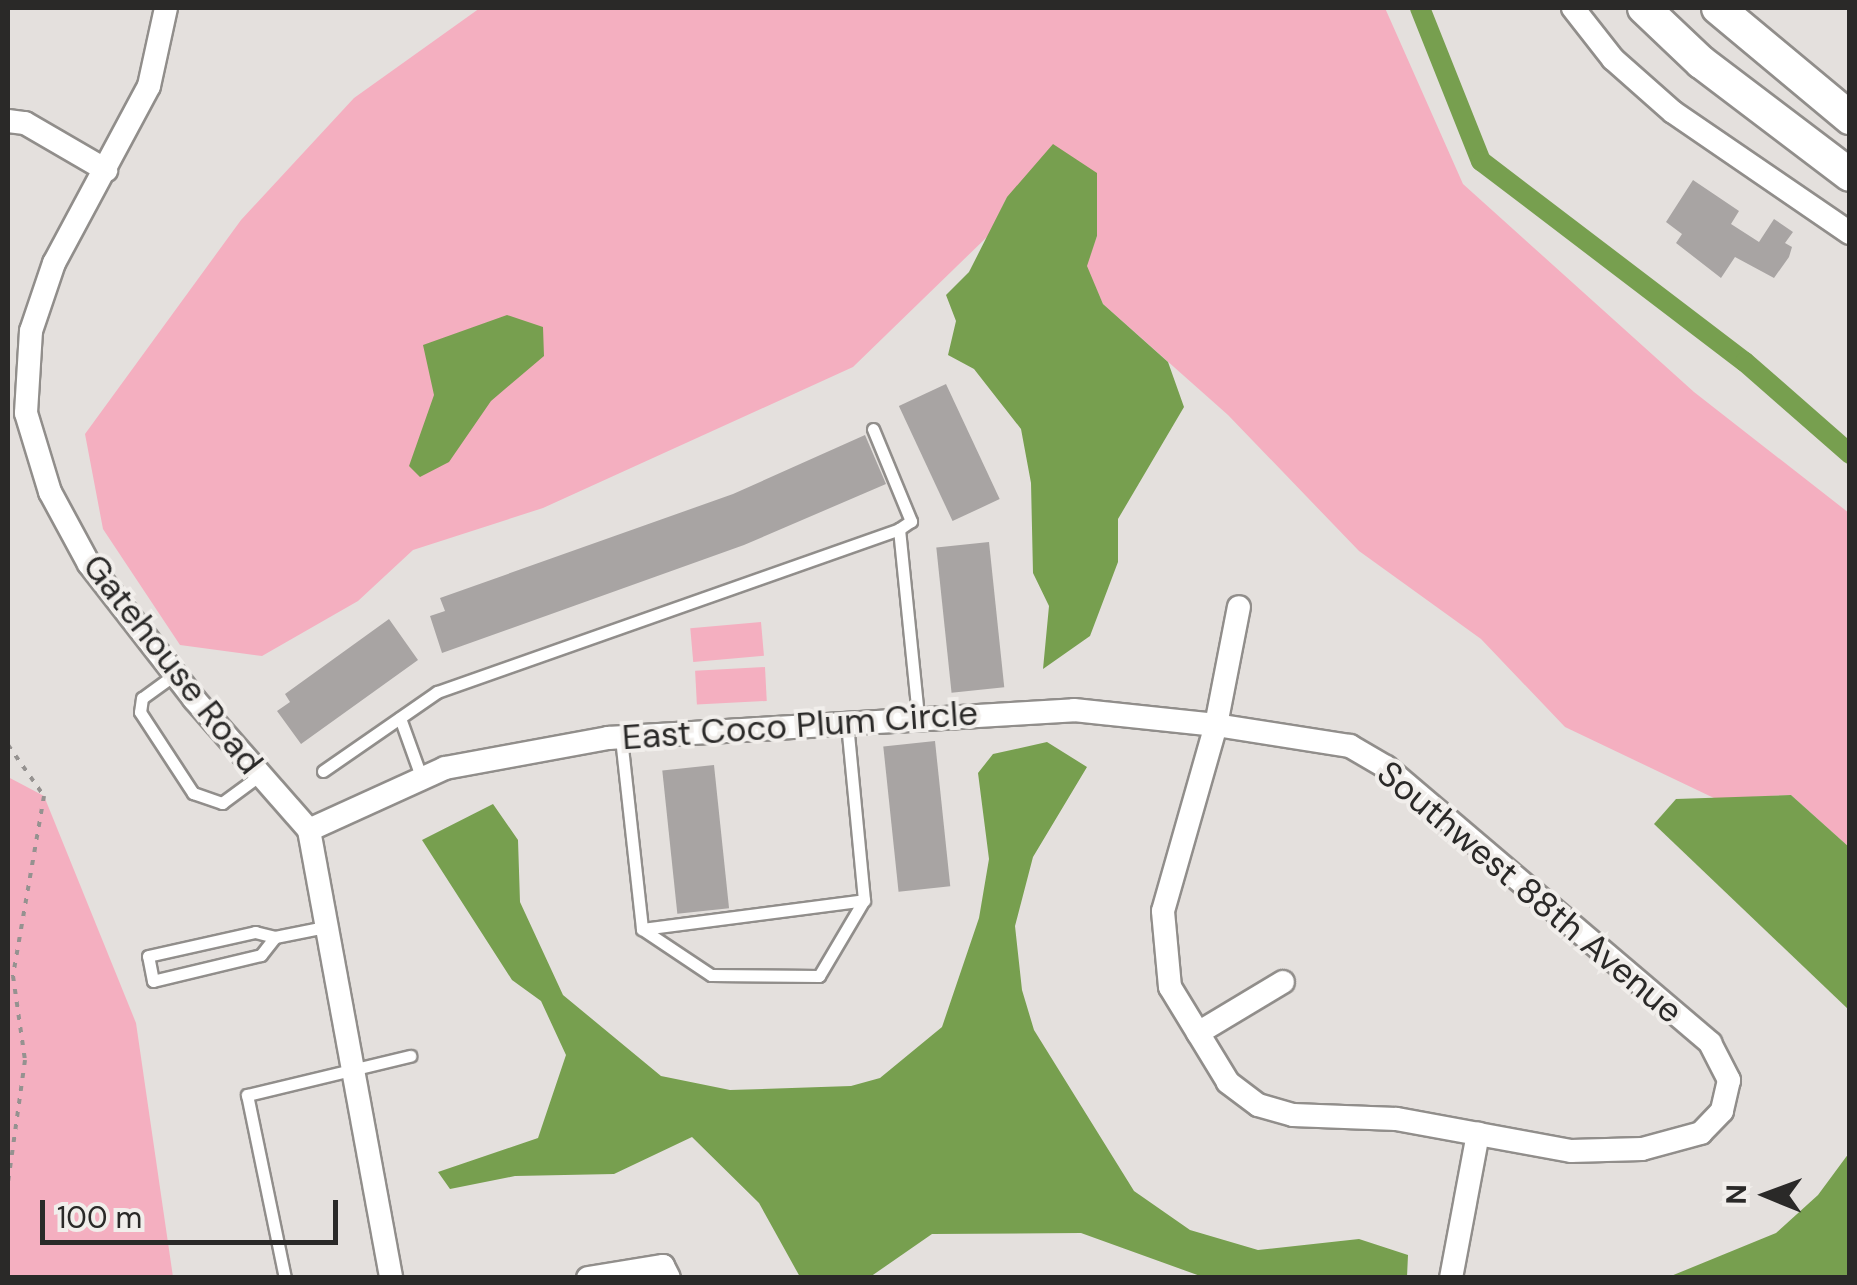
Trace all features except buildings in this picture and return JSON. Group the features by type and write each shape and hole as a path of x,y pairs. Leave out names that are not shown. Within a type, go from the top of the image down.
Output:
{"main road":[{"path":"1644,8 1700,62 1850,175"},
{"path":"1718,8 1850,118"}],"street":[{"name":"Gatehouse Road","path":"166,8 149,86 54,263 31,330 17,416 50,492 89,564 174,675 309,830"},
{"path":"1573,8 1613,60 1673,112 1849,233"},
{"path":"8,121 25,123 106,170"},
{"path":"1849,233 1850,216"},
{"path":"1239,607 1216,725 1163,911 1170,987 1228,1082 1258,1105 1293,1115 1396,1119 1478,1134 1451,1278"},
{"name":"East Coco Plum Circle","path":"309,830 445,768 621,738 918,716 1074,710 1305,739"},
{"name":"Southwest 88th Avenue","path":"1305,739 1350,746 1386,767 1710,1043 1729,1080 1722,1111 1701,1133 1642,1149 1571,1151 1478,1134"},
{"path":"309,830 349,1070 391,1278"},
{"path":"1198,1033 1283,982"},
{"path":"588,1278 666,1272"}],"lane":[{"path":"323,772 454,686 899,529 911,520 873,429"},
{"path":"899,529 918,716"},
{"path":"174,675 142,698 140,712 193,793 222,803 260,775"},
{"path":"400,718 422,779"},
{"path":"642,930 711,976 819,976 864,900 847,722"},
{"path":"621,738 642,930"},
{"path":"642,930 864,900"},
{"path":"275,937 260,955 153,980 148,956 256,932 275,937 325,926"},
{"path":"285,1278 247,1095 410,1056"}],"path":[{"path":"8,745 44,796 13,976 26,1060 8,1182"}],"shaded area":[{"path":"480,8 1385,8 1463,184 1694,392 1849,513 1849,847 1791,795 1716,799 1565,727 1481,639 1359,551 1228,415 1103,304 1086,266 1097,236 1007,197 989,235 853,367 543,508 413,550 358,601 262,656 180,645 103,529 85,434 241,220 354,98"},
{"path":"1053,144 1097,173 1097,236 1087,266 1103,304 1168,362 1184,407 1118,519 1118,562 1090,636 1043,669 1049,606 1033,573 1031,483 1021,429 974,369 948,355 956,321 946,295 969,272 1007,197"},
{"path":"507,315 543,327 544,356 491,401 449,462 420,477 409,466 434,395 423,345"},
{"path":"761,622 764,656 693,662 690,628"},
{"path":"765,667 767,701 697,705 695,671"},
{"path":"1047,742 1087,767 1033,857 1015,926 1022,990 1034,1030 1134,1191 1190,1230 1258,1250 1359,1239 1408,1255 1407,1277 1203,1277 1081,1233 932,1234 870,1277 800,1277 759,1203 692,1137 614,1174 515,1176 450,1189 438,1172 538,1138 566,1055 541,1001 512,980 422,840 493,804 518,840 520,902 563,995 661,1076 730,1090 851,1086 880,1078 942,1027 979,918 989,859 978,773 993,754"},
{"path":"8,777 44,796 136,1023 173,1277 8,1277"},
{"path":"1791,795 1849,847 1849,1010 1654,824 1676,799"},
{"path":"1849,1153 1849,1277 1545,1277 1671,1276 1776,1233 1818,1195"}],"waterway":[{"path":"1420,8 1481,161 1745,362 1850,454"}]}
